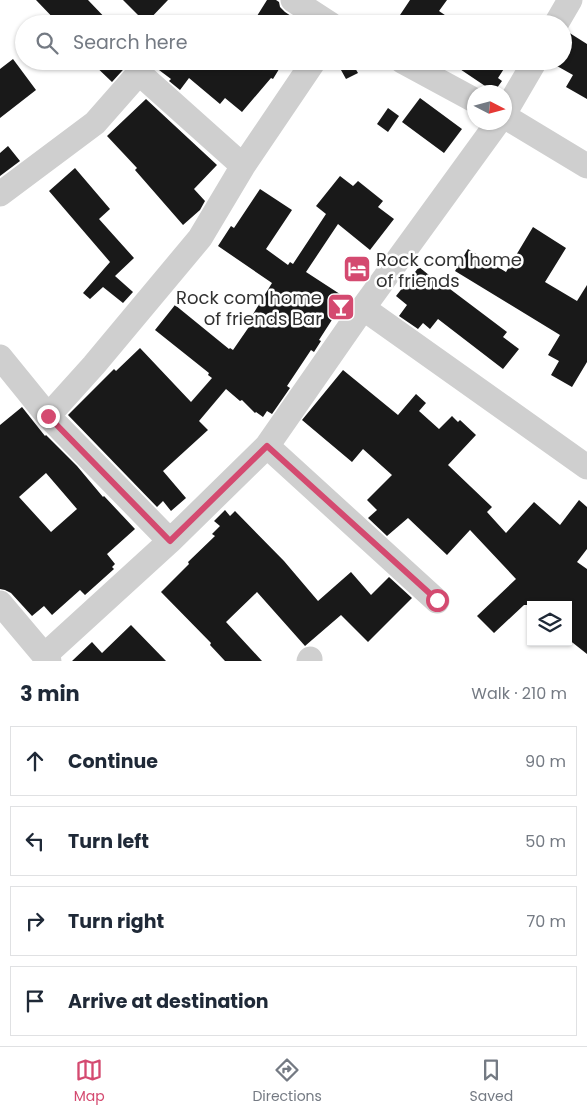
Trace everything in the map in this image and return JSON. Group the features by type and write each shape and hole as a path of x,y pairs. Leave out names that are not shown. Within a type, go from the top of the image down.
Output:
{"street":[{"path":"293,0 316,15"},
{"path":"561,15 570,0"},
{"path":"48,416 94,365 200,238 242,166 308,70"},
{"path":"419,70 467,96"},
{"path":"512,101 530,70"},
{"path":"0,194 95,123 139,74 242,166"},
{"path":"512,120 587,166"},
{"path":"0,603 47,658 170,541 267,446 363,308 492,130"},
{"path":"363,308 587,467"},
{"path":"0,357 48,416 170,541"},
{"path":"267,446 437,600"}],"building":[{"path":"36,0 88,0 102,15 50,15"},
{"path":"123,0 168,0 154,15 138,15"},
{"path":"267,0 276,0 279,2 280,7 290,15 258,15"},
{"path":"410,0 447,0 439,11 445,15 400,15"},
{"path":"572,35 587,44 587,99 566,87 573,75 564,70 572,70"},
{"path":"13,59 15,70 21,70 36,90 0,118 0,69"},
{"path":"99,70 123,70 112,82"},
{"path":"159,70 278,70 273,79 271,78 242,112 225,98 220,104 189,78 180,90 169,81 171,79"},
{"path":"341,70 356,70 358,73 346,79"},
{"path":"461,70 503,70 498,78 502,81 499,85 484,85"},
{"path":"420,98 462,129 444,153 402,122"},
{"path":"146,99 217,165 194,189 205,201 200,210 183,225 135,170 137,168 107,136"},
{"path":"388,108 399,116 388,132 377,124"},
{"path":"8,146 20,161 0,176 0,153"},
{"path":"75,168 110,209 99,219 134,258 115,276 133,292 123,303 103,287 90,299 83,293 110,262 49,191"},
{"path":"340,176 353,186 358,181 383,201 378,207 394,219 370,250 338,224 306,272 346,298 319,340 321,341 314,352 311,350 287,386 290,388 272,414 267,411 263,417 255,413 242,400 240,401 226,389 199,421 208,430 163,471 186,498 171,511 163,501 157,507 68,415 114,369 116,371 140,348 191,402 212,378 208,375 209,373 155,330 175,305 229,349 233,350 253,321 250,319 272,283 218,246 231,226 234,228 260,189 292,210 266,249 288,265 290,262 293,264 326,214 316,206"},
{"path":"533,227 566,248 545,282 577,301 587,285 587,362 572,387 551,375 559,361 548,355 560,335 455,271 468,249 506,272"},
{"path":"419,267 507,332 503,337 519,349 503,369 438,319 430,329 423,323 418,329 399,316 407,305 396,296"},
{"path":"343,370 398,415 416,394 426,403 419,411 439,429 452,416 458,422 460,420 476,435 448,465 492,507 487,512 506,533 534,502 560,525 579,500 587,507 587,549 577,562 587,569 587,654 572,642 572,601 527,601 527,605 524,605 494,633 477,616 516,579 470,530 447,555 408,518 387,536 368,518 377,510 367,500 392,475 363,449 352,462 302,420"},
{"path":"22,407 45,436 77,466 103,497 135,529 107,554 115,564 112,567 114,569 85,595 80,590 52,615 44,606 32,616 11,593 0,589 0,425","holes":["46,473 77,509 51,532 19,497"]},
{"path":"225,510 230,516 235,511 284,561 318,601 351,572 371,595 389,577 412,598 368,642 341,615 305,646 257,592 226,622 262,661 225,661 210,645 211,643 161,592 215,536 212,534 220,526 214,521"},
{"path":"131,625 166,661 72,661 92,642 102,653"}],"place":[{"name":"Rock com home of friends","path":"357,269"},
{"name":"Rock com home of friends Bar","path":"341,307"}],"route":[{"path":"48,416 170,541 267,446 437,600"}]}
